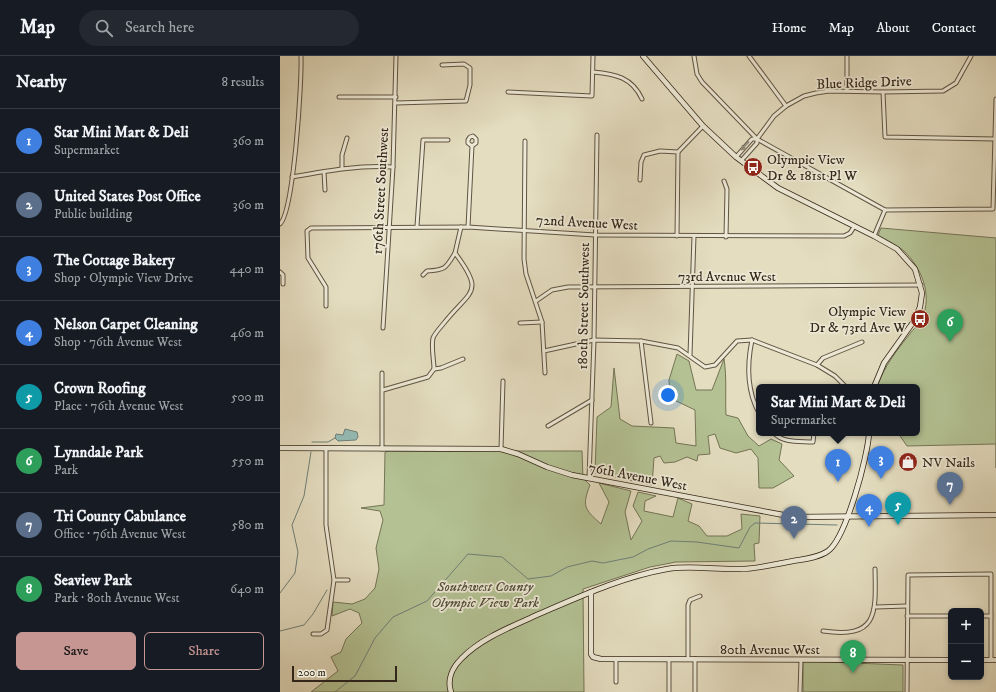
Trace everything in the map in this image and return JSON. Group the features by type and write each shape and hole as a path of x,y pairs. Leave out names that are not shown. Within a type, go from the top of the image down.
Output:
{"street":[{"path":"280,224 286,212 292,177 299,112 301,56"},
{"name":"176th Street Southwest","path":"383,328 393,167 396,102 396,56"},
{"path":"508,92 592,96 593,56"},
{"path":"643,56 703,126 741,161 778,188 897,249 915,269 921,285 922,300 918,313 884,363 875,384"},
{"path":"694,56 697,74 702,82 757,139 885,210 993,209 996,99"},
{"path":"847,56 847,91"},
{"name":"Blue Ridge Drive","path":"741,161 757,143 757,139 774,116 786,106 816,93 847,91 937,91 949,88 956,83 963,73 971,56"},
{"path":"750,57 786,106"},
{"path":"396,102 466,101 469,91 470,68 464,64 442,65"},
{"path":"593,72 621,76 637,90 642,100"},
{"path":"883,92 885,137 995,139"},
{"path":"339,97 396,97"},
{"path":"677,236 678,152 703,126"},
{"name":"180th Street Southwest","path":"589,478 594,340 593,287 597,135"},
{"path":"342,168 342,155 347,138"},
{"name":"Blue Ridge Drive","path":"736,157 752,139 757,139"},
{"path":"417,226 423,140 448,140"},
{"path":"525,141 524,259 526,274 542,322 545,373"},
{"path":"468,227 472,146"},
{"path":"640,180 641,162 644,155 660,151 678,152"},
{"path":"292,177 342,168 370,166 393,167"},
{"path":"324,172 325,190"},
{"path":"724,181 726,189 726,237"},
{"path":"874,236 885,210"},
{"name":"72nd Avenue West","path":"326,306 326,287 308,258 308,231 315,227 468,227 524,229 595,235 726,237 844,236 850,233 854,227"},
{"path":"423,275 427,271 442,271 446,268 455,253 461,227"},
{"path":"690,355 694,236"},
{"path":"383,390 428,377 434,369 433,345 436,333 457,307 469,297 472,290 473,280 455,253"},
{"path":"280,272 283,274 283,284"},
{"name":"73rd Avenue West","path":"536,301 552,290 560,287 921,285"},
{"path":"520,323 542,322"},
{"path":"544,351 594,340 641,341 678,348 705,367 710,367 715,366 737,341 752,340 817,365 834,376 843,384"},
{"path":"752,340 748,372 752,395 756,405"},
{"path":"641,341 651,423"},
{"path":"817,365 823,358 862,342"},
{"path":"434,369 441,368 463,359"},
{"path":"382,373 382,449"},
{"path":"501,449 503,381"},
{"path":"548,426 592,400"},
{"path":"776,436 778,438 789,441 813,442 814,436"},
{"path":"451,692 450,682 454,669 461,659 474,648 510,627 591,592 628,579 674,568 701,567 746,569 817,556 827,552 834,545 847,517 868,450 869,436"},
{"name":"76th Avenue West","path":"280,448 501,449 518,454 546,467 589,478 794,516 847,517 996,515"},
{"path":"313,634 321,634 327,630 334,580 326,525 326,448"},
{"path":"823,631 834,633 855,632 870,622 876,607 875,570"},
{"path":"907,692 908,575 991,574 993,660"},
{"path":"334,580 348,580"},
{"name":"80th Avenue West","path":"591,592 591,654 593,657 601,659 948,660"},
{"path":"688,659 688,605 690,600 700,596"},
{"path":"876,607 907,606"},
{"path":"907,616 948,616"},
{"path":"984,616 991,616"},
{"path":"669,659 669,692"},
{"path":"695,692 696,659"},
{"path":"616,660 616,682"},
{"path":"800,692 801,660"}],"green space":[{"path":"881,228 996,238 996,444 907,446 900,436 920,436 920,384 878,384 891,360 921,320 925,309 926,291 924,282 916,265 904,251 878,235"},
{"path":"677,354 689,361 696,390 712,390 724,359 726,380 726,415 738,418 748,436 759,446 771,439 782,444 779,460 794,476 773,488 759,488 758,458 751,449 736,453 720,448 715,434 708,436 710,454 698,455 697,461 687,457 675,462 664,463 660,456 654,458 652,485 595,473 597,417 611,407 614,368 620,419 632,426 674,428 676,443 696,446 695,410 670,398 669,380"},
{"name":"Southwest County Olympic View Park","path":"582,451 583,478 590,485 585,503 586,507 591,515 601,524 609,502 599,483 631,491 625,512 631,540 642,521 633,506 638,492 656,496 645,501 644,511 673,517 678,498 692,504 688,521 699,526 707,536 727,536 742,529 741,514 760,516 759,543 754,544 755,561 676,562 650,567 583,589 584,692 311,692 338,671 331,657 341,652 346,639 362,623 359,613 350,609 332,616 333,602 352,604 365,599 375,588 379,569 376,548 383,520 380,511 361,508 384,505 385,452"},
{"path":"803,661 903,665 903,692 803,692"}],"water":[{"path":"345,429 357,432 358,437 356,440 338,441 335,438 336,434 343,435"}],"waterway":[{"path":"312,442 328,442 335,438"},
{"path":"280,593 295,573 298,552 292,525 304,496 311,452"},
{"path":"335,692 355,676 375,638 393,617 427,601 468,554 502,557 528,579 551,576 567,567 592,561 603,563 633,557 648,549 671,541 697,542 739,548 750,527 755,523 837,525"},
{"path":"280,631 304,625 313,614 327,590"}],"place":[{"name":"Olympic View Dr & 181st Pl W","path":"753,167"},
{"name":"Olympic View Dr & 73rd Ave W","path":"920,319"},
{"name":"Lynndale Park","path":"950,342"},
{"name":"NV Nails","path":"908,462"},
{"name":"The Cottage Bakery","path":"881,479"},
{"name":"Star Mini Mart & Deli","path":"838,482"},
{"name":"Tri County Cabulance","path":"950,505"},
{"name":"Crown Roofing","path":"898,525"},
{"name":"Nelson Carpet Cleaning","path":"869,527"},
{"name":"United States Post Office","path":"794,539"},
{"name":"Seaview Park","path":"853,673"}]}
